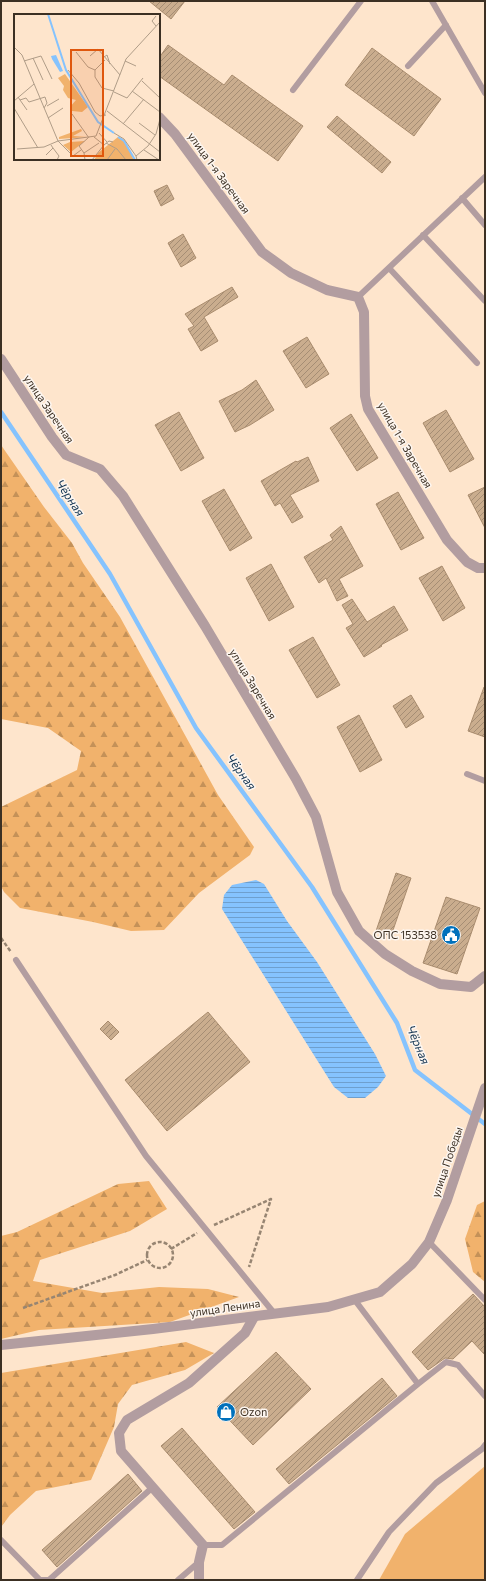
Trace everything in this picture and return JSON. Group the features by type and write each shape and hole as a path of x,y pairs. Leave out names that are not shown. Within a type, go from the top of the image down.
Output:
{"street":[{"name":"улица 1-я Заречная","path":"160,119 175,134 262,252 291,273 327,290 358,297 364,312 365,396 368,409 447,540 467,562 478,568 485,568"},
{"name":"улица Заречная","path":"1,358 52,437 66,455 100,470 123,496 205,626 296,779 316,817 337,892 358,931 386,954 412,971 440,984 471,987 485,976"},
{"name":"улица Победы","path":"429,1242 447,1200 485,1088"},
{"name":"улица Ленина","path":"1,1345 254,1317 274,1313 328,1307 380,1292 412,1264 429,1242"},
{"path":"199,1580 199,1562 203,1545 121,1451 119,1433 127,1420 189,1383 245,1333 254,1317"}],"lane":[{"path":"293,90 362,1"},
{"path":"432,1 485,92"},
{"path":"408,66 446,25"},
{"path":"358,297 485,177"},
{"path":"462,198 485,225"},
{"path":"423,235 485,301"},
{"path":"388,268 477,363"},
{"path":"467,774 485,781"},
{"path":"16,960 146,1156 274,1313"},
{"path":"429,1242 485,1300"},
{"path":"354,1299 418,1384"},
{"path":"203,1545 222,1545 446,1362 458,1365 485,1396"},
{"path":"357,1580 389,1532 436,1483 482,1450 485,1445"},
{"path":"1,1540 40,1580 49,1580 153,1487"},
{"path":"178,1580 199,1562"}],"path":[{"path":"1,938 16,960"},
{"path":"171,1249 205,1229 271,1199 246,1278"},
{"path":"156,1243 166,1244 171,1249 173,1256 172,1261 164,1268 154,1267 147,1260 148,1250 156,1243"},
{"path":"23,1308 115,1275 147,1260"}],"green space":[{"path":"1,445 44,507 72,543 83,563 120,617 218,795 254,847 250,855 199,893 164,930 131,931 20,908 4,892 1,886 1,807 77,770 81,751 48,728 1,719"},
{"path":"149,1181 167,1209 130,1231 40,1260 33,1281 102,1293 159,1287 208,1289 239,1297 170,1322 39,1330 1,1339 1,1236 17,1232 118,1184"},
{"path":"485,1201 485,1282 473,1272 465,1239 477,1205"},
{"path":"186,1342 214,1353 185,1370 132,1385 118,1404 114,1427 91,1480 36,1491 10,1515 1,1527 1,1373"},
{"path":"485,1466 485,1580 379,1580 405,1534"}],"water":[{"path":"256,880 264,884 287,921 317,962 375,1054 386,1076 378,1087 365,1098 348,1098 334,1087 222,909 224,895 232,885"}],"building":[{"path":"149,1 185,1 171,19"},
{"path":"168,45 224,85 232,75 303,126 278,161 160,77 160,57"},
{"path":"372,48 441,99 414,136 345,85"},
{"path":"337,116 391,162 382,173 327,127"},
{"path":"167,185 174,199 161,206 154,191"},
{"path":"183,234 196,258 181,267 168,243"},
{"path":"232,287 238,297 204,317 218,341 201,351 188,329 194,326 185,314"},
{"path":"307,337 329,374 306,388 283,351"},
{"path":"256,380 274,410 250,425 235,432 219,401 242,390"},
{"path":"446,410 474,459 450,472 423,423"},
{"path":"179,412 204,458 181,471 155,425"},
{"path":"351,414 378,458 357,471 330,428"},
{"path":"308,457 319,481 290,495 303,517 292,523 280,503 275,506 261,481 296,461 297,462"},
{"path":"485,487 485,528 468,495"},
{"path":"224,489 252,538 230,551 202,501"},
{"path":"398,492 424,538 401,550 376,504"},
{"path":"341,526 363,566 339,579 348,596 337,601 326,578 319,583 304,557 333,540 330,535"},
{"path":"271,564 294,607 269,621 246,578"},
{"path":"442,566 465,608 443,621 419,578"},
{"path":"352,599 367,622 394,606 408,630 381,645 382,646 364,657 346,628 353,624 342,605"},
{"path":"313,637 340,685 317,698 289,650"},
{"path":"484,687 485,688 485,737 468,731"},
{"path":"411,695 424,717 406,728 393,706"},
{"path":"359,715 382,760 360,772 337,727"},
{"path":"396,873 411,878 391,936 376,931"},
{"name":"ОПС 153538","path":"446,897 480,908 457,974 423,963"},
{"path":"208,1012 250,1062 167,1131 125,1080"},
{"path":"108,1021 119,1032 111,1040 100,1029"},
{"path":"473,1294 485,1307 485,1355 472,1341 453,1359 445,1358 428,1370 412,1352"},
{"path":"276,1352 311,1389 253,1445 217,1407"},
{"path":"382,1378 397,1396 289,1484 276,1469"},
{"path":"182,1428 255,1512 234,1529 161,1446"},
{"path":"128,1474 142,1491 57,1567 42,1550"}],"waterway":[{"name":"Чёрная","path":"1,412 110,574 196,728 312,887 397,1023 415,1070 485,1124"}],"place":[{"name":"ОПС 153538","path":"451,935"},
{"name":"Ozon","path":"226,1412"}]}
